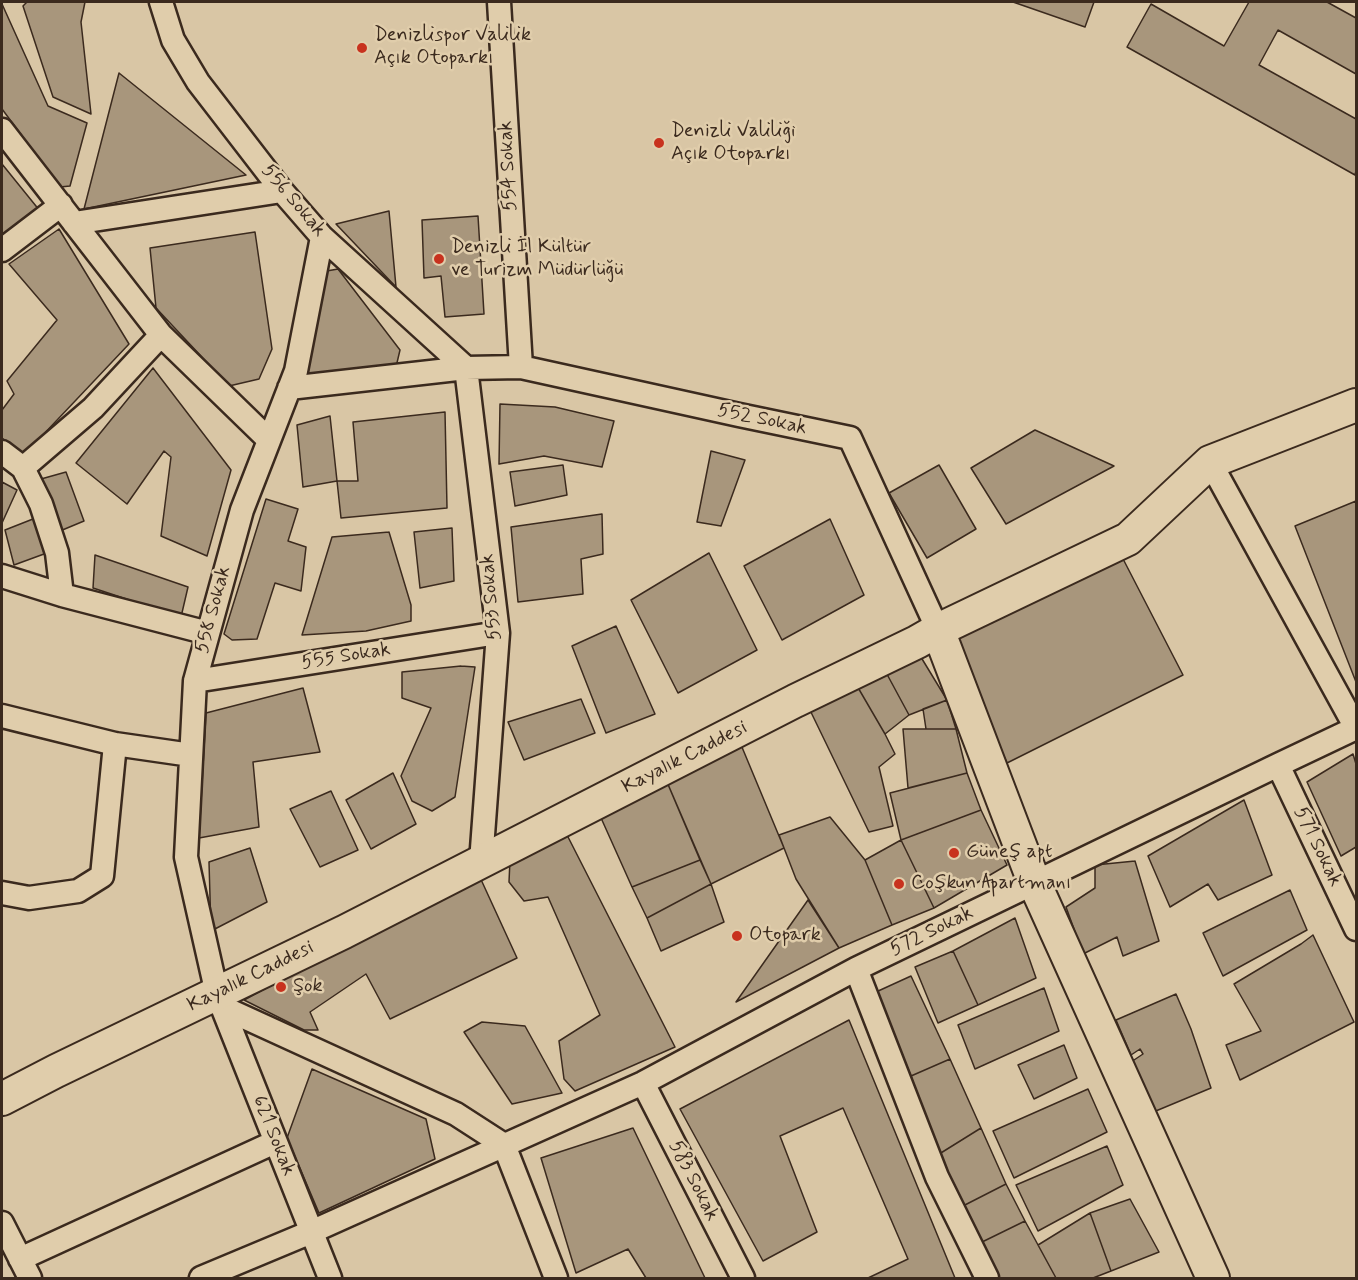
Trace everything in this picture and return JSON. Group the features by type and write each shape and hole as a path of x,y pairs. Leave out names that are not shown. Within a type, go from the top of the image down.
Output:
{"street":[{"name":"556 Sokak","path":"161,2 173,40 198,82 282,191 321,237 466,368"},
{"name":"554 Sokak","path":"499,2 521,367"},
{"path":"2,130 161,335 269,440"},
{"path":"74,223 282,191"},
{"path":"2,250 61,205"},
{"name":"558 Sokak","path":"219,1001 186,857 195,681 242,510 296,371 321,237"},
{"path":"23,468 93,408 161,335"},
{"name":"552 Sokak","path":"290,388 466,368 521,367 850,438 938,630"},
{"name":"553 Sokak","path":"466,368 498,633 481,862"},
{"name":"Kayalık Caddesi","path":"2,1099 219,1001 344,932 795,701 1128,539 1210,462 1356,405"},
{"path":"2,452 23,468 41,504 57,553 62,594"},
{"path":"1210,462 1356,728"},
{"path":"2,576 208,633"},
{"path":"938,630 1035,882 1208,1277"},
{"name":"555 Sokak","path":"195,681 498,633"},
{"path":"2,716 115,744 191,755"},
{"name":"572 Sokak","path":"201,1278 311,1232 643,1083 856,969 1356,728"},
{"path":"2,893 29,898 78,891 102,876 115,744"},
{"name":"571 Sokak","path":"1278,765 1356,930"},
{"path":"856,969 937,1177 987,1278"},
{"path":"219,1001 456,1114 504,1145 555,1278"},
{"name":"621 Sokak","path":"219,1001 330,1278"},
{"name":"583 Sokak","path":"643,1083 743,1278"},
{"path":"2,1223 25,1269 275,1142"}],"building":[{"path":"27,2 85,2 81,22 91,114 53,97 23,6"},
{"path":"1013,2 1094,2 1085,27"},
{"path":"1249,2 1327,2 1356,18 1356,74 1278,30 1259,65 1356,119 1355,175 1127,47 1151,4 1224,46"},
{"path":"2,4 48,106 87,123 70,186 60,187 2,109"},
{"path":"119,73 246,175 84,209"},
{"path":"2,164 40,211 2,240"},
{"path":"389,211 396,287 336,224"},
{"name":"Denizli İl Kültür ve Turizm Müdürlüğü","path":"478,216 484,314 445,317 441,276 424,278 422,220"},
{"path":"59,229 129,344 24,455 2,438 2,410 14,394 7,381 57,320 9,264"},
{"path":"255,232 272,349 259,379 229,386 156,308 150,248"},
{"path":"338,269 400,350 396,367 300,381 321,272"},
{"path":"153,368 231,470 207,556 161,536 171,457 164,451 127,504 76,463"},
{"path":"500,404 555,407 614,421 602,467 544,456 499,464"},
{"path":"445,412 447,508 341,518 337,481 358,481 353,422"},
{"path":"330,416 337,481 303,487 297,425"},
{"path":"1035,430 1114,466 1006,524 971,468"},
{"path":"711,451 745,460 721,526 697,522"},
{"path":"563,465 567,495 515,506 510,472"},
{"path":"939,465 976,529 927,558 889,493"},
{"path":"66,472 84,521 60,531 41,479"},
{"path":"2,482 17,490 2,523"},
{"path":"266,499 298,509 288,541 306,547 301,591 275,583 257,639 232,640 224,634"},
{"path":"1356,501 1356,682 1295,526"},
{"path":"602,514 603,554 581,559 583,594 518,602 511,527"},
{"path":"38,517 44,554 14,565 5,530"},
{"path":"830,519 864,595 782,640 744,566"},
{"path":"452,528 454,581 420,588 414,532"},
{"path":"389,532 411,605 411,621 366,631 302,635 332,537"},
{"path":"709,553 757,650 678,693 631,600"},
{"path":"95,555 188,587 181,617 93,588"},
{"path":"1121,555 1183,675 1007,763 950,634"},
{"path":"616,626 655,714 606,733 572,646"},
{"path":"916,649 947,700 909,715 882,665"},
{"path":"882,665 909,715 885,734 853,679"},
{"path":"461,666 475,667 455,797 432,811 412,801 401,776 431,708 402,698 402,672"},
{"path":"853,679 895,754 879,767 893,826 869,832 807,704"},
{"path":"303,688 320,752 253,762 259,827 199,838 206,713"},
{"path":"581,699 595,733 524,760 508,722"},
{"path":"947,700 956,729 926,729 923,709"},
{"path":"903,729 956,729 967,773 908,788"},
{"path":"739,740 784,848 711,884 664,775"},
{"path":"1353,754 1356,764 1356,847 1341,856 1307,782"},
{"path":"393,773 416,824 371,849 346,800"},
{"path":"967,773 981,810 901,840 890,793"},
{"path":"664,775 700,860 632,887 597,809"},
{"path":"331,791 358,850 320,867 290,809"},
{"path":"1244,800 1272,875 1218,900 1208,884 1170,907 1148,856"},
{"name":"Güneş apt","path":"981,810 1007,865 934,908 901,840"},
{"path":"830,817 865,860 892,925 839,948 796,879 779,835"},
{"path":"566,833 675,1047 575,1091 564,1079 559,1041 600,1015 548,897 524,901 509,882 510,860"},
{"name":"Coşkun Apartmanı","path":"901,840 934,908 892,925 865,860"},
{"path":"250,848 267,902 211,931 209,862"},
{"path":"700,860 711,884 647,918 632,887"},
{"path":"1135,861 1159,941 1123,956 1117,937 1083,954 1066,907 1095,888 1095,865"},
{"path":"478,873 517,958 390,1019 366,974 310,1012 318,1030 304,1030 244,1000"},
{"path":"711,884 724,922 661,951 647,918"},
{"path":"1290,890 1307,930 1223,976 1203,933"},
{"path":"808,900 839,948 736,1002"},
{"path":"1015,918 1036,978 978,1005 953,951"},
{"path":"1313,935 1354,1022 1240,1080 1226,1045 1261,1031 1234,984"},
{"path":"953,951 978,1005 938,1023 915,967"},
{"path":"911,976 950,1059 911,1076 876,992"},
{"path":"1044,988 1059,1031 975,1069 958,1025"},
{"path":"1176,994 1191,1029 1211,1088 1151,1113 1131,1062 1143,1054 1140,1049 1131,1055 1116,1020"},
{"path":"849,1020 955,1278 868,1278 908,1259 843,1108 780,1136 817,1232 763,1261 680,1109"},
{"path":"482,1022 525,1026 562,1093 512,1104 464,1032"},
{"path":"1064,1045 1077,1078 1034,1099 1018,1065"},
{"path":"950,1059 981,1128 936,1156 911,1076"},
{"path":"312,1069 426,1119 435,1159 319,1213 287,1138"},
{"path":"1088,1089 1107,1132 1014,1178 993,1131"},
{"path":"633,1128 705,1278 646,1278 628,1249 576,1273 541,1158"},
{"path":"981,1128 1006,1184 959,1208 936,1156"},
{"path":"1107,1146 1123,1185 1038,1231 1016,1185"},
{"path":"1006,1184 1025,1221 978,1244 959,1208"},
{"path":"1130,1199 1159,1252 1111,1271 1090,1213"},
{"path":"1090,1213 1111,1271 1093,1278 1056,1278 1038,1245"},
{"path":"1025,1221 1056,1278 995,1278 978,1244"}],"place":[{"name":"Denizlispor Valilik Açık Otoparkı","path":"362,48"},
{"name":"Denizli Valiliği Açık Otoparkı","path":"659,143"},
{"name":"Denizli İl Kültür ve Turizm Müdürlüğü","path":"439,259"},
{"name":"Güneş apt","path":"954,853"},
{"name":"Coşkun Apartmanı","path":"899,884"},
{"name":"Otopark","path":"737,936"},
{"name":"Şok","path":"281,987"}]}
